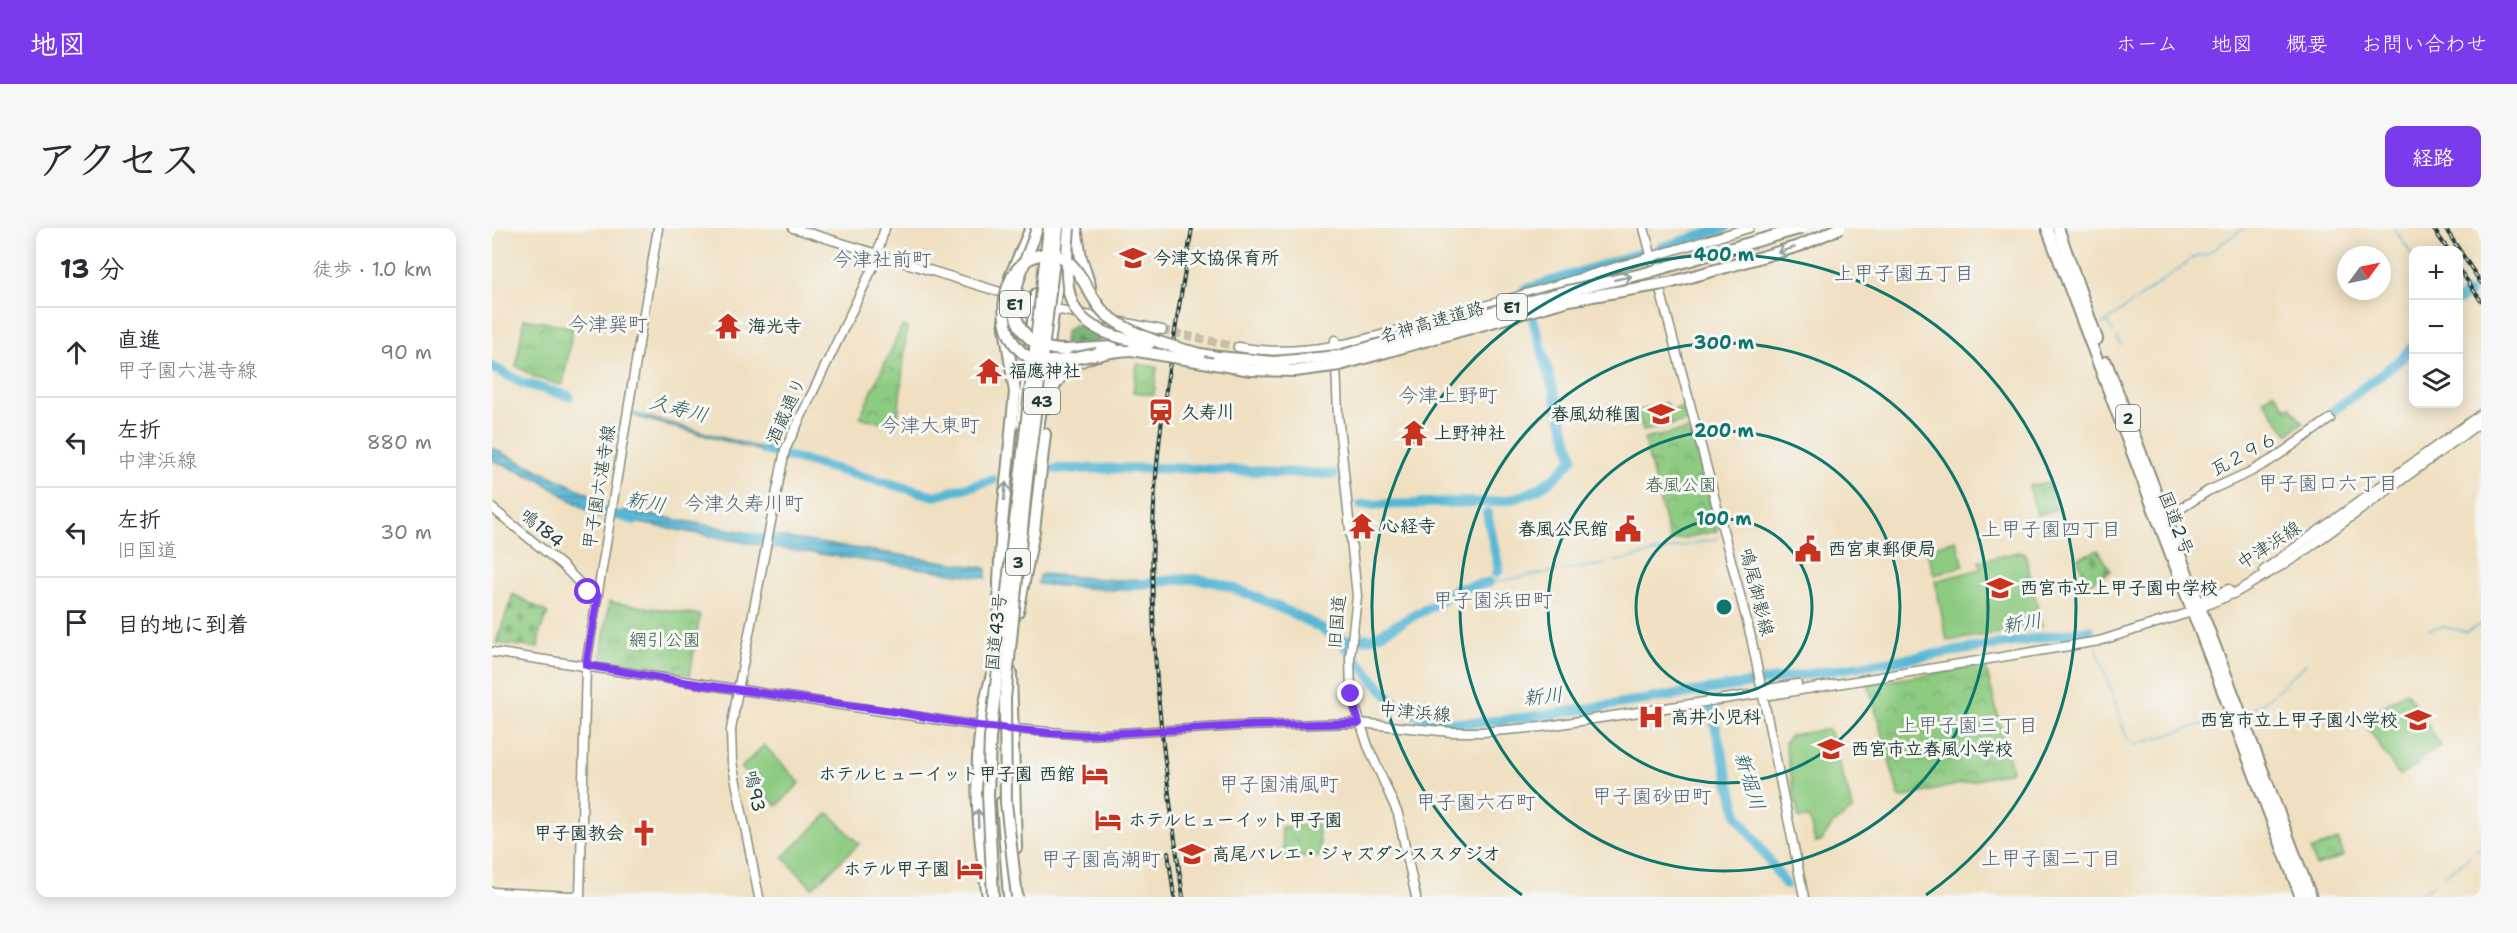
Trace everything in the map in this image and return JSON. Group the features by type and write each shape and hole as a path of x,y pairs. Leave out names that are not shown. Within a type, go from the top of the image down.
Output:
{"highway":[{"name":"E1","path":"1002,576 1015,382 1004,336 1004,303 1013,267 1031,228"},
{"name":"E1","path":"1037,228 1016,292 1016,314 1023,332 1036,344 1053,350 1104,346 1131,350"},
{"name":"国道43号","path":"984,726 985,693 996,661 1002,576 1035,303 1047,228"},
{"name":"3","path":"993,897 988,794 990,738 1047,228"},
{"name":"3","path":"1017,897 1006,803 1005,699 1058,228"},
{"name":"国道43号","path":"1008,729 1012,635 1064,228"},
{"name":"E1","path":"1069,228 1066,280 1073,305 1085,321 1100,332 1115,338 1200,354"},
{"name":"E1","path":"1076,228 1087,279 1114,319"},
{"name":"名神高速道路","path":"1200,354 1274,362 1338,356 1555,294 1642,274 1802,228"},
{"name":"名神高速道路","path":"1131,350 1251,370 1316,369 1361,360 1569,300 1669,283 1799,246 1840,228"},
{"name":"国道2号","path":"2047,228 2311,897"},
{"name":"国道2号","path":"2058,228 2169,517 2196,607 2301,897"},
{"name":"E1","path":"1007,289 1016,272 1029,260 1040,255 1056,255 1073,267 1096,303 1114,319 1147,339 1200,354"},
{"name":"E1","path":"1004,303 1009,335 1017,347 1032,358 1056,360 1131,350"},
{"name":"E1","path":"1021,578 1034,531 1052,390 1060,376 1069,367 1097,354"},
{"path":"984,726 977,770 979,839 988,897"},
{"path":"984,726 991,834 998,897"},
{"path":"1008,729 1002,809 1009,897"},
{"path":"1008,729 1022,897"}],"street":[{"name":"甲子園六湛寺線","path":"580,896 586,665 658,228"},
{"path":"793,228 1055,309 1162,330"},
{"name":"酒蔵通り","path":"738,690 784,455 878,253 885,228"},
{"name":"鳴尾御影線","path":"1644,228 1762,686 1804,897"},
{"path":"1238,348 1278,352 1309,351 1531,293 1749,228"},
{"name":"旧国道","path":"1336,343 1338,416 1357,596 1352,646 1351,694 1359,723 1398,814 1416,897"},
{"name":"中津浜線","path":"2196,607 2266,569 2347,513 2481,414"},
{"name":"瓦２９６","path":"2169,517 2208,491 2273,459 2330,419"},
{"name":"中津浜線","path":"492,652 984,726 1085,735 1241,726 1359,723 1450,732 1508,730 1762,686 1769,689 2097,636 2196,607 2269,574 2481,422"},
{"name":"鳴184","path":"492,508 554,558 591,595 598,596"},
{"name":"鳴93","path":"738,690 731,730 732,762 759,897"},
{"path":"492,892 580,896"}],"green space":[{"path":"524,319 573,327 563,384 536,378 516,366"},
{"path":"1074,325 1086,327 1100,336 1099,342 1064,344 1065,332"},
{"path":"902,326 907,327 897,427 860,417"},
{"path":"1137,364 1157,367 1154,395 1133,392"},
{"path":"2274,392 2286,408 2290,406 2303,423 2288,434 2263,400"},
{"path":"1667,403 1669,411 1683,407 1686,422 1643,431 1637,411"},
{"name":"春風公園","path":"1692,429 1717,531 1670,541 1644,439"},
{"path":"2048,482 2056,510 2037,515 2029,486"},
{"path":"1956,540 1964,566 1934,575 1926,549"},
{"path":"2098,550 2111,571 2086,585 2078,558"},
{"path":"2018,552 2025,553 2042,627 1947,641 1935,581 1981,569 1979,561"},
{"path":"513,594 548,613 540,631 538,648 496,643"},
{"name":"網引公園","path":"609,602 700,615 690,675 604,660 601,655"},
{"path":"1985,665 2012,770 1902,798 1899,796 1868,684"},
{"path":"2406,691 2441,746 2422,757 2418,765 2399,776 2363,720"},
{"path":"1829,729 1853,809 1832,825 1822,841 1815,842 1809,818 1799,819 1785,743 1791,735"},
{"path":"764,745 800,783 777,806 741,768"},
{"path":"829,813 859,844 812,888 783,857"},
{"path":"1318,824 1321,856 1284,859 1281,827"},
{"path":"2338,840 2344,856 2316,866 2311,850"}],"water":[{"path":"633,413 776,452 776,455 633,416"},
{"path":"492,448 589,494 602,503 599,518 541,481 492,460"},
{"path":"624,510 761,535 758,545 622,520"},
{"path":"774,536 986,568 986,578 772,547"},
{"path":"1042,574 1117,580 1138,579 1138,587 1112,590 1038,584 1039,576"}],"waterway":[{"path":"1660,248 1725,228"},
{"path":"2102,325 2196,256 2207,254 2244,228"},
{"path":"2394,228 2409,250"},
{"path":"1524,290 1644,252"},
{"name":"新川","path":"2463,297 2469,293"},
{"path":"2112,318 2107,322 2113,332"},
{"path":"1491,502 1515,498 1537,489 1556,476 1573,458 1533,319"},
{"path":"2117,338 2121,345"},
{"name":"新川","path":"2333,411 2400,360 2409,350"},
{"name":"久寿川","path":"492,367 522,383 569,396"},
{"name":"久寿川","path":"764,450 935,496 993,480"},
{"name":"久寿川","path":"1055,469 1174,468 1334,474"},
{"name":"久寿川","path":"1421,503 1484,502"},
{"name":"新川","path":"588,503 599,510 635,520"},
{"name":"久寿川","path":"1361,505 1416,504"},
{"path":"1487,513 1499,570 1496,573"},
{"name":"新川","path":"746,537 786,544"},
{"path":"1613,562 1719,538"},
{"path":"1563,570 1606,564"},
{"path":"1494,582 1557,571"},
{"name":"新川","path":"1126,585 1194,579 1216,583 1253,596 1296,615 1341,642 1384,692 1404,709 1431,719 1463,723 1547,715 2090,630"},
{"path":"1447,596 1454,590 1489,582"},
{"path":"1378,635 1443,600"},
{"path":"2429,629 2444,627 2467,632 2481,624"},
{"path":"1344,640 1373,638"},
{"path":"2096,646 2127,739 2135,745 2223,718"},
{"path":"2250,710 2263,703 2306,664"},
{"name":"新堀川","path":"1711,710 1738,816 1786,885"},
{"path":"2476,851 2481,847"},
{"path":"2443,877 2469,857"},
{"path":"2415,897 2436,883"}],"tunnel":[{"path":"1162,330 1238,347"}],"railway":[{"path":"1183,897 1163,740 1152,582 1156,476 1163,413 1192,228"},
{"path":"2433,228 2445,246"},
{"path":"2445,228 2481,283"},
{"path":"2463,274 2481,301"},
{"path":"1168,852 1174,897"}],"place":[{"name":"今津文協保育所","path":"1133,258"},
{"name":"海光寺","path":"728,326"},
{"name":"福應神社","path":"989,371"},
{"name":"久寿川","path":"1161,412"},
{"name":"春風幼稚園","path":"1661,414"},
{"name":"上野神社","path":"1414,433"},
{"name":"心経寺","path":"1362,526"},
{"name":"春風公民館","path":"1628,529"},
{"name":"西宮東郵便局","path":"1808,549"},
{"name":"西宮市立上甲子園中学校","path":"2000,588"},
{"name":"高井小児科","path":"1651,717"},
{"name":"西宮市立上甲子園小学校","path":"2418,720"},
{"name":"西宮市立春風小学校","path":"1831,749"},
{"name":"ホテルヒューイット甲子園 西館","path":"1095,774"},
{"name":"ホテルヒューイット甲子園","path":"1108,820"},
{"name":"甲子園教会","path":"644,833"},
{"name":"高尾バレエ・ジャズダンススタジオ","path":"1192,854"},
{"name":"ホテル甲子園","path":"970,869"}],"district":[{"name":"今津社前町","path":"882,259"},
{"name":"上甲子園五丁目","path":"1904,273"},
{"name":"今津巽町","path":"608,324"},
{"name":"今津上野町","path":"1448,395"},
{"name":"今津大東町","path":"930,425"},
{"name":"甲子園口六丁目","path":"2328,483"},
{"name":"今津久寿川町","path":"744,503"},
{"name":"上甲子園四丁目","path":"2051,529"},
{"name":"甲子園浜田町","path":"1493,600"},
{"name":"上甲子園三丁目","path":"1968,725"},
{"name":"甲子園浦風町","path":"1279,784"},
{"name":"甲子園砂田町","path":"1652,796"},
{"name":"甲子園六石町","path":"1476,802"},
{"name":"上甲子園二丁目","path":"2051,858"},
{"name":"甲子園高潮町","path":"1101,859"}],"route":[{"path":"588,592 598,596 586,665 785,698 890,711 979,726 1085,735 1241,726 1359,723 1351,694"}]}
